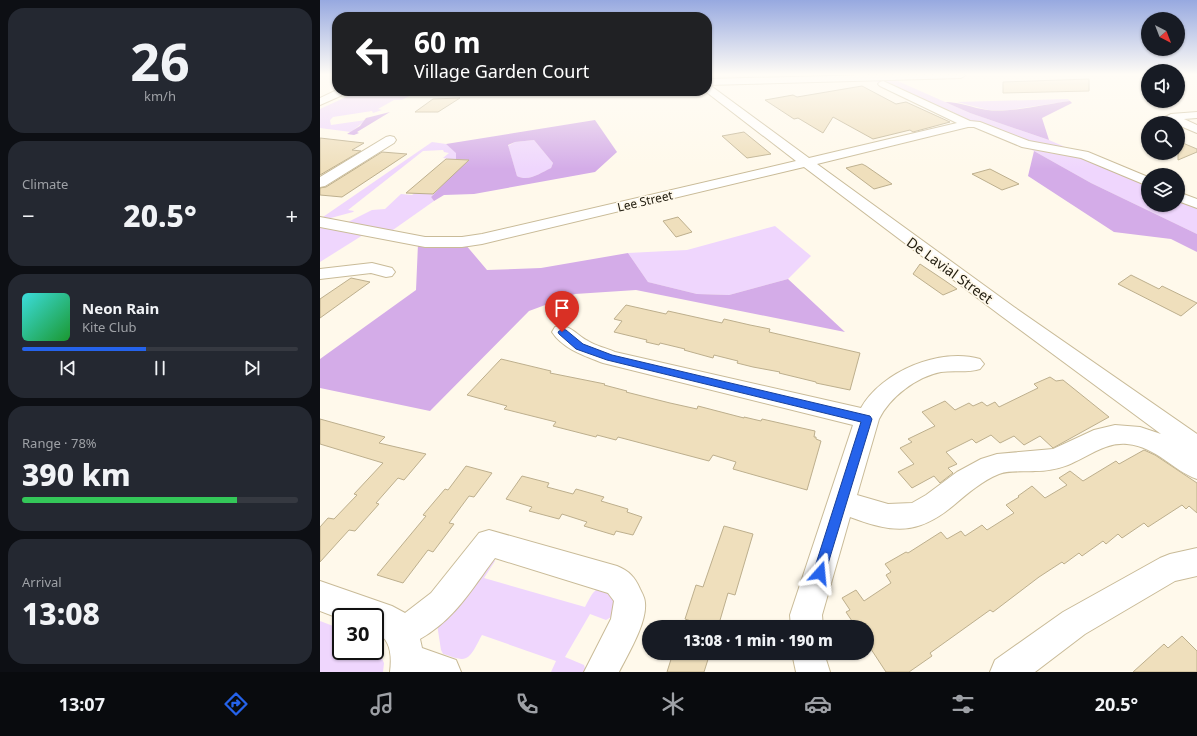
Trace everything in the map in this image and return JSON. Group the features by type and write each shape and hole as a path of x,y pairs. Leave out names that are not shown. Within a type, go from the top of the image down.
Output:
{"street":[{"name":"De Lavial Street","path":"732,106 1001,307 1197,447"},
{"path":"931,106 968,124 976,124 1016,141 1039,147 1066,150 1084,155 1141,179"},
{"path":"1197,115 1171,117 1172,119 1197,130"},
{"name":"Lee Street","path":"320,222 425,242 462,242 526,229 968,124"},
{"path":"320,183 390,140"},
{"path":"1185,199 1197,204"},
{"path":"320,274 372,268 386,272"},
{"path":"562,332 580,346 610,358 867,419"},
{"path":"806,620 806,615 867,419 879,398 894,384 939,365 973,364"},
{"path":"842,502 885,516 904,517 919,513 964,481 991,466 1008,462 1051,459 1066,456 1103,437 1114,435 1126,434 1141,437 1166,448 1197,468"},
{"path":"405,655 423,620 442,604 489,543 617,581 627,591 630,605 627,618 601,672"},
{"path":"1007,672 1074,623 1170,568 1197,562"},
{"path":"320,596 390,621 405,655 444,672"},
{"path":"809,660 813,672"}],"shaded area":[{"path":"326,106 383,106 378,109 382,110 373,113 372,111 333,117 330,120 331,125 366,120 351,132 320,128 320,109"},
{"path":"932,106 955,106 1049,140 1141,180 1141,207 1091,183 1034,151"},
{"path":"955,106 971,106 996,111 1034,106 1065,106 1042,118 1049,140"},
{"path":"974,106 1034,106 1010,110 988,110"},
{"path":"390,112 357,132 359,133 354,135 347,134 360,126 366,118"},
{"path":"595,120 617,152 595,172 474,194 444,195 434,201 431,197 461,165 456,160 456,153 446,144","holes":["534,140 553,163 551,168 534,176 521,178 517,176 508,145 515,142"]},
{"path":"534,140 553,163 551,168 539,174 521,178 517,176 508,146 515,142"},
{"path":"432,142 446,144 457,153 456,160 443,158 449,153 444,152 443,150 423,151 348,210 354,211 353,212 327,219 320,219"},
{"path":"1034,151 1091,183 1141,207 1141,212 1151,212 1197,234 1197,252 1171,239 1114,232 1028,176"},
{"path":"415,193 433,194 431,197 434,201 390,232 348,222 372,210 385,209 401,194 412,195"},
{"path":"1185,199 1197,205 1197,234 1151,212 1185,212"},
{"path":"320,226 363,235 320,262"},
{"path":"775,226 811,256 788,279 729,295 697,294 648,282 628,253 687,250"},
{"path":"418,244 465,244 487,270 541,268 628,253 648,282 697,294 729,295 788,279 845,332 636,290 575,294 529,311 430,411 320,388 320,359 416,290"},
{"path":"493,559 495,561 484,578 585,607 592,594 598,589 608,591 612,595 615,606 614,612 611,616 606,620 590,614 565,657 584,665 586,672 551,672 556,661 482,635 471,654 466,658 462,659 443,654 437,624"},
{"path":"320,621 332,626 332,660 383,660 384,663 383,672 320,672"}],"building":[{"path":"423,106 447,106 438,112 415,112"},
{"path":"775,106 916,106 950,122 913,132 910,130 873,139 833,117 823,133 798,118 794,119"},
{"path":"744,132 771,154 747,158 722,136"},
{"path":"320,138 364,143 352,150 361,151 320,175"},
{"path":"1185,144 1197,149 1197,152 1185,157"},
{"path":"382,152 407,154 342,197 320,195 320,188 326,187"},
{"path":"446,159 469,160 433,194 406,193"},
{"path":"862,164 892,184 874,189 846,168"},
{"path":"990,169 1019,184 1002,190 972,174"},
{"path":"678,217 692,232 676,237 663,221"},
{"path":"920,264 957,289 943,295 913,274"},
{"path":"1131,275 1159,289 1162,286 1197,303 1181,316 1118,284"},
{"path":"351,278 370,282 320,318 320,299"},
{"path":"626,305 666,314 668,311 722,323 724,319 770,329 769,332 860,353 850,390 816,383 779,373 780,372 737,363 738,361 714,355 713,358 660,343 659,345 646,342 647,340 614,332 622,321 614,319"},
{"path":"501,359 551,371 550,373 605,384 604,385 627,391 626,392 670,403 697,409 698,406 744,418 761,421 762,419 815,431 814,437 821,441 807,490 733,469 736,462 713,455 709,461 618,437 616,440 597,435 596,437 553,426 556,422 504,409 507,406 467,395"},
{"path":"1050,377 1056,381 1063,380 1109,417 1053,448 1040,436 1024,445 1014,436 1000,443 991,435 976,443 972,439 946,452 957,464 948,468 953,473 940,483 934,476 912,488 898,472 914,464 900,448 912,442 908,439 935,426 922,412 945,401 955,410 969,403 973,406 982,402 987,406 995,402 999,407 1038,388 1034,384"},
{"path":"320,419 385,437 379,443 426,454 404,480 398,478 376,503 379,504 355,531 349,530 320,562 320,527 328,518 334,519 357,495 354,494 383,463 320,444"},
{"path":"1144,450 1155,455 1197,483 1197,513 1189,506 1186,509 1182,505 1148,527 1144,523 1122,538 1118,534 1106,544 1103,541 1082,556 1079,553 1064,564 1062,562 1039,577 993,612 990,610 930,653 932,656 909,672 886,672 874,654 874,620 851,620 846,612 850,610 842,598 856,590 864,601 891,583 886,575 891,572 885,564 906,552 908,553 941,532 947,539 961,531 965,536 982,525 987,530 1014,513 1006,505 1019,497 1018,496 1032,486 1045,498 1067,485 1059,478 1070,471 1083,481 1116,461 1119,464"},
{"path":"466,466 492,473 474,497 469,496 449,523 454,524 433,552 428,550 403,583 377,575 426,516 423,515 445,489 448,490"},
{"path":"522,476 549,483 547,487 573,494 576,489 604,497 601,501 628,509 627,512 642,517 633,535 616,531 614,535 584,526 587,522 562,514 559,519 529,511 532,507 506,499"},
{"path":"724,526 753,534 735,595 728,593 720,620 685,619 696,585 703,587"},
{"path":"1182,636 1197,651 1197,672 1133,672 1164,644 1168,648"},
{"path":"671,660 708,660 704,672 667,672"}],"route":[{"path":"562,332 580,346 610,358 867,419 820,573"}]}
